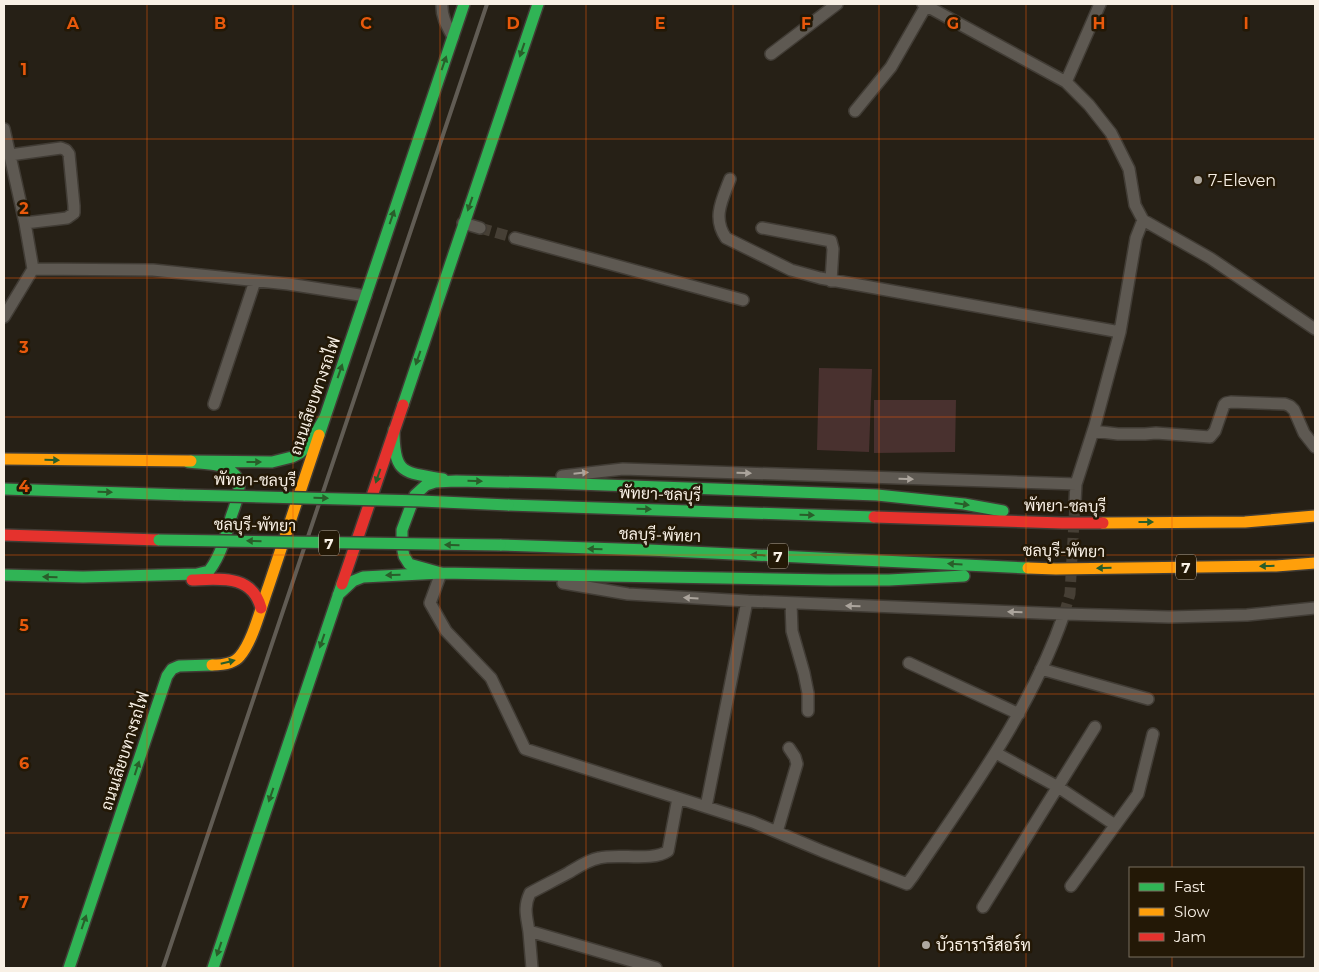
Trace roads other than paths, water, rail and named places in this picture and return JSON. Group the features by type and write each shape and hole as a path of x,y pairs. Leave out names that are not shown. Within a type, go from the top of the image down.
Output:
{"main road":[{"name":"ถนนเลียบทางรถไฟ","path":"69,968 167,676 172,669 179,666 227,664 237,659 246,645 464,4"},
{"path":"213,968 538,4"},
{"path":"4,459 272,462 300,454 310,445 324,417"},
{"path":"394,430 396,461 404,471 456,481"},
{"path":"83,577 197,574 209,571 217,560 223,546 239,487 233,474 227,470 218,466 188,462"},
{"path":"441,573 409,564 404,556 402,546 402,530 415,495 426,485 435,482 498,482 877,495 964,504 1062,523"},
{"name":"พัทยา-ชลบุรี","path":"4,489 1062,523 1245,522 1315,516"},
{"name":"ชลบุรี-พัทยา","path":"4,535 158,540 500,545 1056,569 1276,566 1315,563"},
{"path":"338,595 352,581 363,577 441,573 889,580 1056,569"},
{"path":"4,575 238,582 249,586 257,596 260,608"}],"street":[{"path":"442,4 444,22 453,36"},
{"path":"771,54 838,4"},
{"path":"1066,82 1100,4"},
{"path":"855,111 890,67 925,5 1066,82 1089,105 1111,133 1129,169 1135,205 1143,220 1210,258 1315,329"},
{"path":"4,129 33,269 4,317"},
{"path":"10,155 60,148 70,154 74,213 67,218 25,223"},
{"path":"730,179 718,216 720,229 726,238 791,270 831,280 1120,332"},
{"path":"1074,502 1076,484 1093,431 1120,332 1136,238 1143,220"},
{"path":"463,223 480,228"},
{"path":"762,228 831,241 833,250 831,280"},
{"path":"515,238 743,300"},
{"path":"33,269 147,270 255,281 366,296"},
{"path":"214,404 255,281"},
{"path":"1093,431 1118,434 1156,433 1210,437 1215,431 1226,403 1285,404 1294,410 1304,433 1315,447"},
{"path":"498,482 622,469 1076,484"},
{"path":"441,573 430,603 446,631 491,678 525,749 753,822 907,884 996,753 1019,714 1057,635 1064,614"},
{"path":"512,574 628,594 791,603 1169,617 1247,615 1315,608"},
{"path":"706,807 747,601"},
{"path":"791,603 792,631 804,673 808,693 808,711"},
{"path":"909,663 1019,714"},
{"path":"1041,669 1148,699"},
{"path":"983,907 1095,727"},
{"path":"1071,886 1138,794 1153,734"},
{"path":"776,832 797,764 789,748"},
{"path":"996,753 1058,788 1115,825"},
{"path":"532,968 529,931 525,913 530,893 598,858 664,854 668,851 678,798"},
{"path":"529,931 656,968"}],"tunnel":[{"path":"480,228 515,238"},
{"path":"1064,614 1070,594 1075,502"}],"railway":[{"path":"163,968 487,4"}],"place":[{"name":"7-Eleven","path":"1198,180"},
{"name":"บัวธารารีสอร์ท","path":"926,945"}]}
